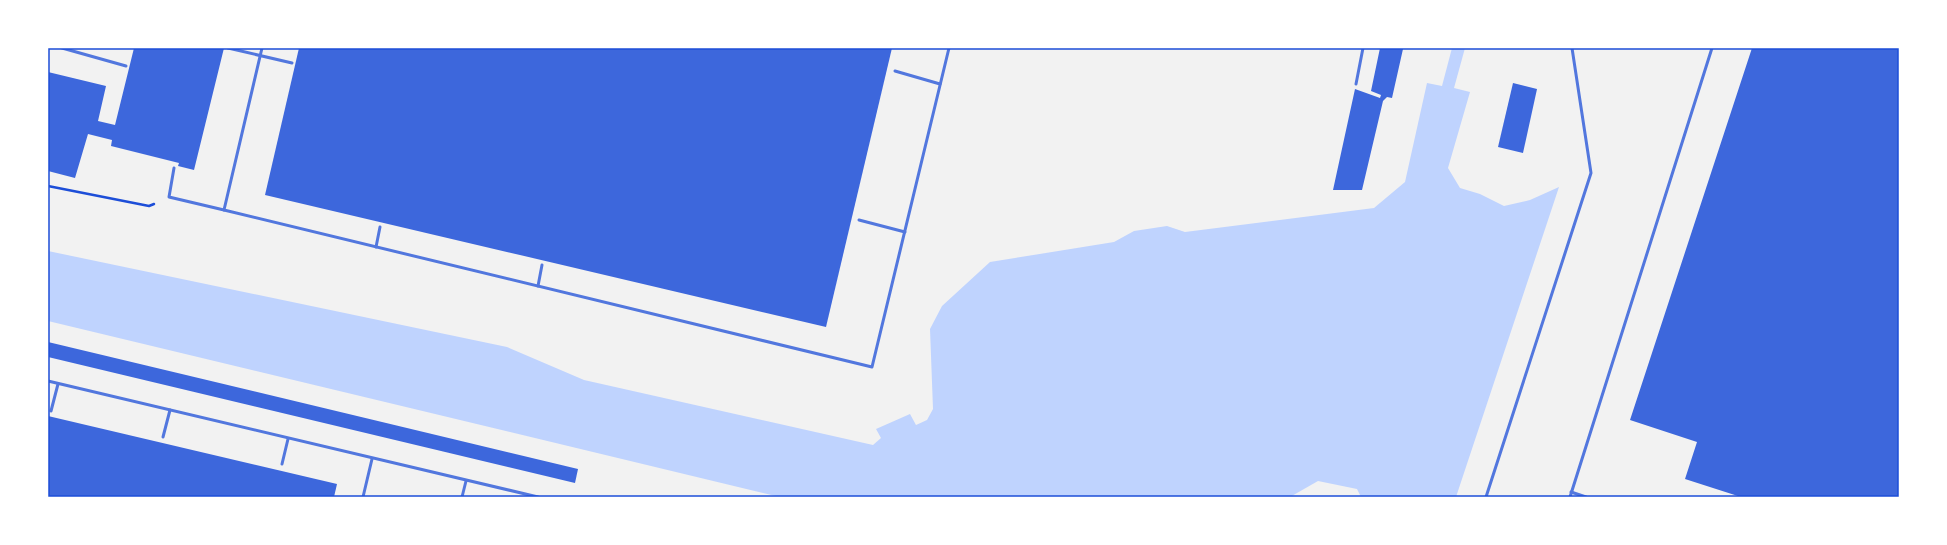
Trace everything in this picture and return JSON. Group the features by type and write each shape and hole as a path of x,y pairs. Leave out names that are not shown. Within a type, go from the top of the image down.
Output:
{"lane":[{"path":"62,48 126,66"},
{"path":"79,53 80,48"},
{"path":"228,48 292,63"},
{"path":"224,210 262,48"},
{"path":"174,168 169,197 872,367 949,48"},
{"path":"1356,84 1363,48"},
{"path":"1486,497 1591,173 1572,48"},
{"path":"1570,497 1712,48"},
{"path":"895,71 940,84"},
{"path":"859,220 905,232"},
{"path":"376,247 380,227"},
{"path":"538,286 542,265"},
{"path":"48,381 538,497"},
{"path":"51,411 58,384"},
{"path":"163,437 170,410"},
{"path":"282,464 288,438"},
{"path":"363,497 372,458"},
{"path":"462,497 466,481"},
{"path":"1571,492 1586,497"}],"path":[{"path":"48,186 149,206 169,197"}],"water":[{"path":"1452,48 1465,48 1454,88 1470,92 1448,168 1460,188 1480,194 1504,206 1530,200 1559,187 1456,497 1361,497 1357,489 1318,481 1290,497 780,497 48,321 48,251 507,347 584,380 873,445 881,438 876,429 910,414 916,425 927,420 933,409 930,329 942,306 990,262 1114,242 1134,231 1167,226 1185,232 1374,208 1405,182 1427,83 1442,86"}],"building":[{"path":"134,48 224,48 194,170 178,166 179,163 111,146 112,140 88,134 75,178 48,171 48,72 106,86 98,121 115,125"},
{"path":"299,48 892,48 826,327 265,195"},
{"path":"1380,48 1403,49 1392,98 1387,97 1383,101 1362,190 1333,190 1355,89 1380,98 1381,95 1371,91"},
{"path":"1752,48 1899,48 1899,497 1741,497 1685,479 1697,442 1630,420"},
{"path":"1513,83 1537,89 1523,153 1498,147"},
{"path":"48,342 578,469 575,483 48,357"},
{"path":"48,416 337,484 334,497 48,497"}]}
